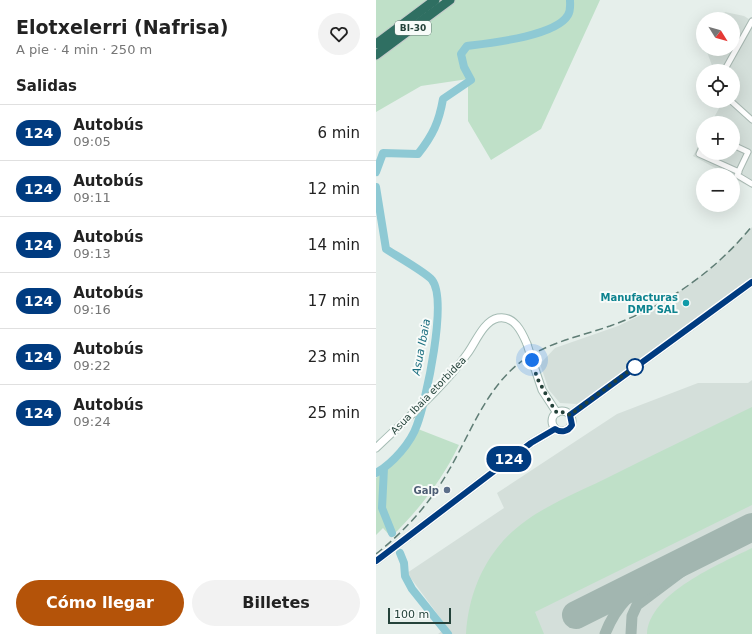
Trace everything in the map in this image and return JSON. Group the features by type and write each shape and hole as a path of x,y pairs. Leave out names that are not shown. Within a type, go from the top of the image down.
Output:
{"highway":[{"name":"BI-30","path":"376,44 435,0"},
{"name":"BI-30","path":"376,55 450,0"}],"street":[{"path":"728,64 752,21"},
{"path":"739,108 752,120"},
{"path":"740,148 748,152 740,170"},
{"path":"712,160 730,168"},
{"path":"740,177 752,184"},
{"path":"570,415 752,282"},
{"name":"Asua Ibaia etorbidea","path":"376,448 442,383 463,360 486,326 494,319 502,318 511,320 521,331 527,344 542,390 557,413"},
{"path":"565,412 570,415 572,425 568,430 561,432 555,429 552,420 557,413 565,412"},
{"path":"376,561 531,443 555,429"}],"shaded area":[{"path":"740,15 752,21 752,188 740,182 740,168 715,168 700,160 740,160 740,116 715,116 719,108 740,108 740,64 711,64 709,56 740,56"},
{"path":"696,150 696,158 693,156"},
{"path":"752,227 752,281 577,404 560,403 549,390 540,364 555,348 618,326 660,306 715,265"},
{"path":"752,380 752,634 438,634 447,627 407,573 504,508 497,493 617,414 698,383 748,383"}],"green space":[{"path":"376,0 600,0 541,129 491,160 468,121 468,79 421,86 376,112"},
{"path":"752,407 752,505 535,612 544,634 466,634 469,610 475,588 485,567 498,547 509,534 522,523 551,505"},
{"path":"418,429 459,445 429,494 411,516 391,537 383,528 376,535 376,478 402,456"},
{"path":"752,548 752,634 647,634 651,619 660,606 673,593 705,571"}],"waterway":[{"name":"Asua Ibaia","path":"376,172 383,153 418,154 435,128 440,115 443,99 471,80 464,67 461,54 467,46 522,37 551,28 561,22 568,15 570,0"},
{"name":"Asua Ibaia","path":"376,187 386,249 418,269 432,280 436,291 438,308 437,328 430,374 417,425 406,446 394,459 376,473"},
{"path":"384,468 382,508 392,533"},
{"path":"400,553 404,563 405,576 412,589 448,634"}],"taxiway":[{"path":"631,634 632,616 637,605 713,548 733,537"},
{"path":"605,634 620,606 642,585 660,573"}],"runway":[{"path":"576,615 752,527"}],"railway":[{"path":"376,554 397,536 426,505 449,470 487,400 506,375 518,364 539,351 574,337 630,318 669,298 705,273 738,243 752,226"}],"bus line":[{"name":"124","path":"376,561 531,443 555,429 561,432 568,430 572,425 572,418 570,415 752,282"}],"place":[{"name":"Manufacturas DMP SAL","path":"686,303"},
{"name":"Galp","path":"447,490"}],"route":[{"path":"532,360 542,390 554,409 557,413 562,411 570,415 637,365 635,367"}]}
